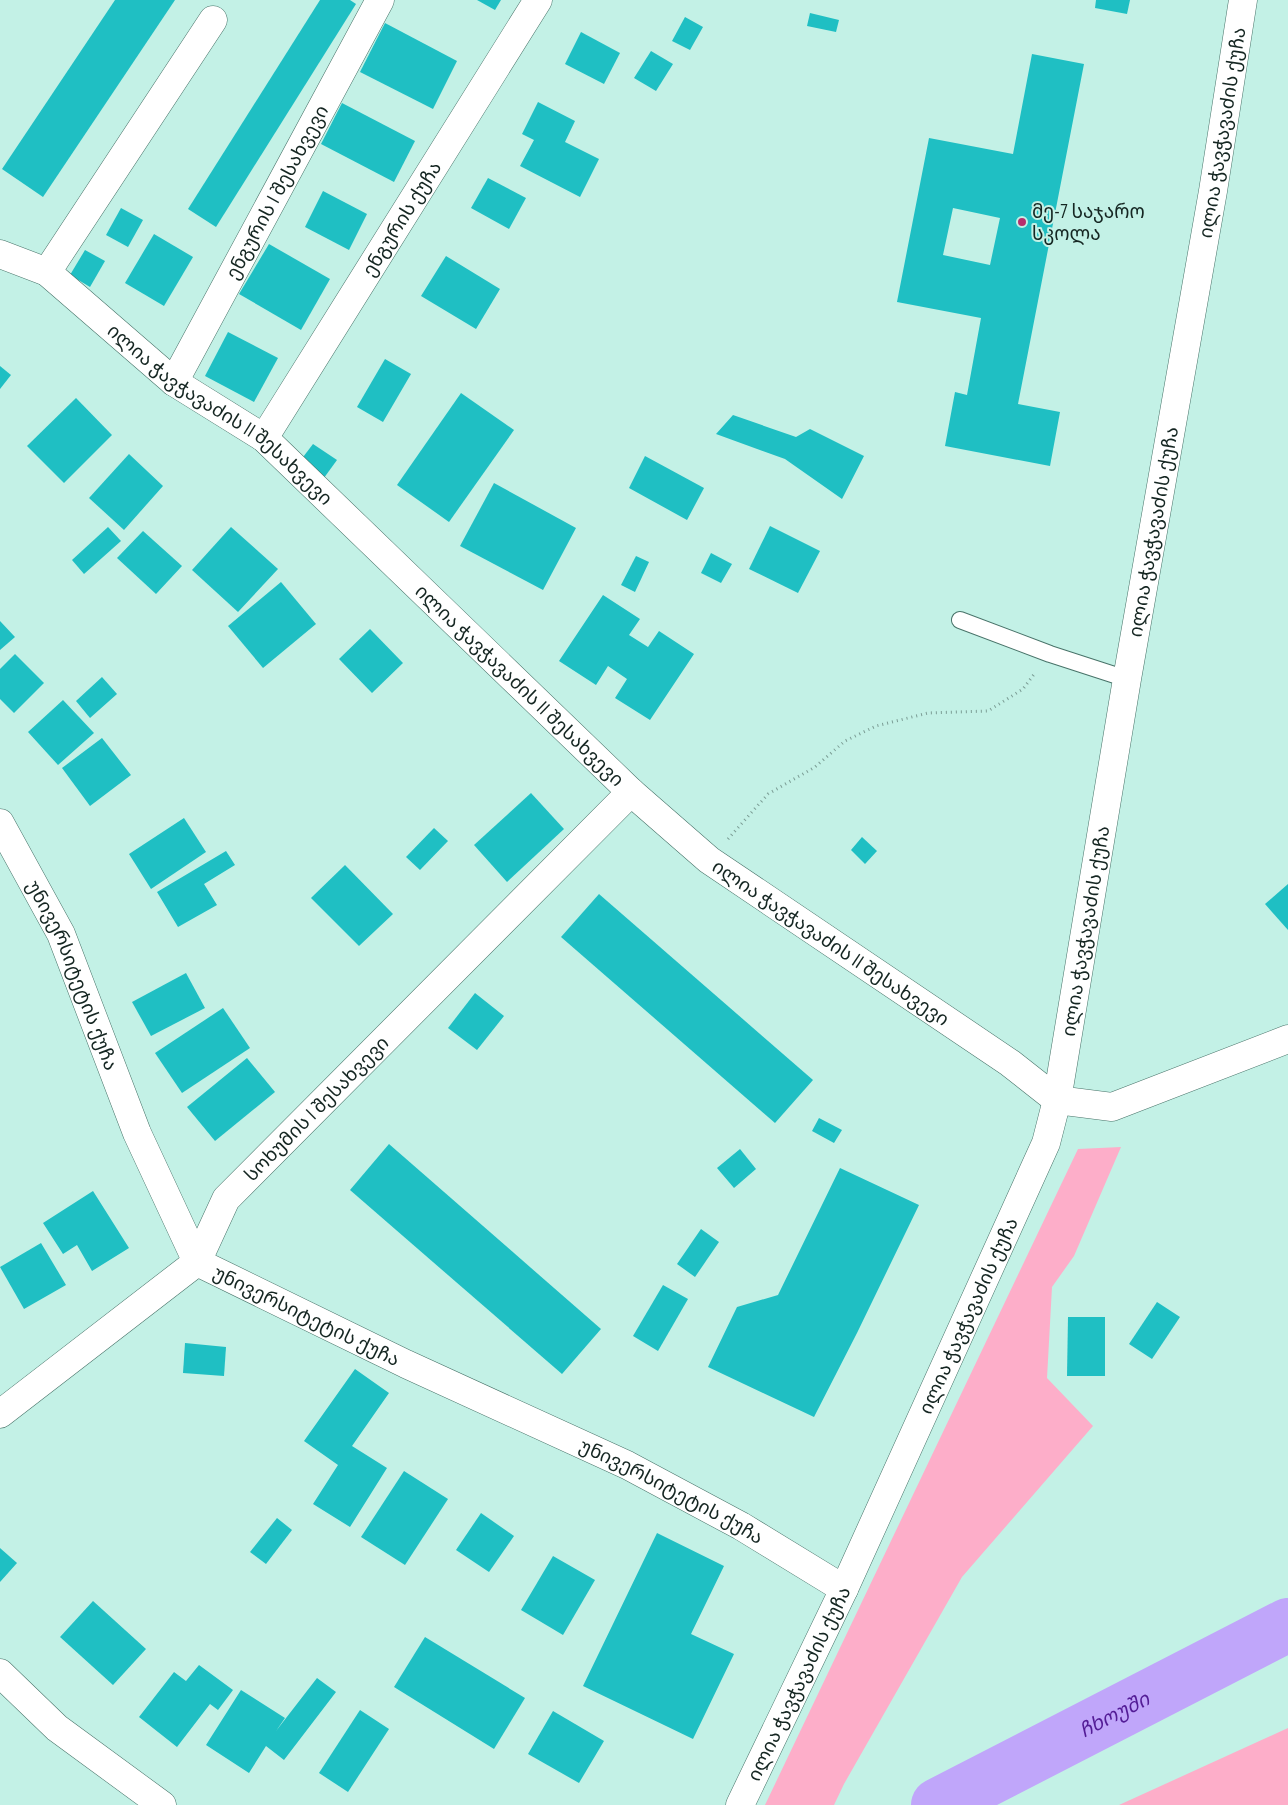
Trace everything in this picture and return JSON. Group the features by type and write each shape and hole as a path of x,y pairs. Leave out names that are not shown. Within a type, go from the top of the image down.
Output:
{"street":[{"name":"ენგურის I შესახვევი","path":"174,382 380,0"},
{"name":"ენგურის ქუჩა","path":"264,438 538,0"},
{"name":"ილია ჭავჭავაძის ქუჩა","path":"740,1805 844,1589 1046,1143 1057,1100 1127,679 1213,191 1243,0"},
{"path":"47,272 213,20"},
{"name":"ილია ჭავჭავაძის II შესახვევი","path":"0,254 47,272 174,382 264,438 631,792 709,860 1010,1064 1057,1100"},
{"name":"სოხუმის I შესახვევი","path":"0,1414 197,1262 226,1199 631,792"},
{"name":"უნივერსიტეტის ქუჩა","path":"0,823 61,934 137,1133 197,1262 406,1364 627,1465 741,1526 844,1589"},
{"path":"1057,1100 1112,1107 1288,1039"},
{"path":"0,1673 57,1728 162,1805"}],"lane":[{"path":"960,620 1050,654 1127,679"}],"path":[{"path":"709,860 768,794 815,767 845,741 876,726 928,713 988,711 1023,689 1050,654"}],"shaded area":[{"path":"1121,1147 1074,1256 1052,1287 1047,1378 1093,1426 962,1577 844,1784 834,1805 765,1805 1078,1149"},
{"path":"1288,1728 1288,1805 1119,1805"}],"building":[{"path":"115,0 175,0 43,197 2,169"},
{"path":"320,0 350,0 356,4 216,227 188,209"},
{"path":"477,0 501,0 495,10"},
{"path":"1096,0 1130,0 1127,14 1095,8"},
{"path":"810,13 839,20 836,32 807,26"},
{"path":"685,17 703,27 690,50 672,41"},
{"path":"385,23 457,61 433,109 360,72"},
{"path":"581,32 620,53 604,84 565,64"},
{"path":"651,51 673,64 656,91 634,78"},
{"path":"1032,54 1084,64 1018,404 1060,412 1050,466 945,446 955,392 967,395 981,318 897,302 929,138 1013,154","holes":["953,208 1000,218 990,265 943,255"]},
{"path":"538,102 575,121 565,142 599,159 580,197 520,166 534,140 522,134"},
{"path":"342,103 415,141 394,182 321,144"},
{"path":"488,178 526,198 509,229 471,208"},
{"path":"323,191 367,214 349,250 305,227"},
{"path":"121,208 143,220 128,247 106,235"},
{"path":"154,234 193,257 164,306 125,283"},
{"path":"269,244 330,279 301,330 239,294"},
{"path":"85,250 105,261 90,287 70,275"},
{"path":"446,256 500,289 476,329 421,296"},
{"path":"228,332 278,358 254,402 205,376"},
{"path":"385,359 411,374 383,422 357,407"},
{"path":"0,366 11,375 0,389"},
{"path":"461,393 514,430 449,522 397,485"},
{"path":"76,398 112,435 64,483 27,446"},
{"path":"733,415 796,437 810,429 864,456 842,499 785,459 716,434"},
{"path":"313,444 337,460 321,482 297,465"},
{"path":"129,454 163,486 124,530 89,498"},
{"path":"645,456 704,488 687,520 629,488"},
{"path":"494,483 576,528 543,590 460,546"},
{"path":"770,526 820,551 798,593 749,569"},
{"path":"108,527 121,541 84,574 72,560"},
{"path":"231,527 278,569 238,612 192,570"},
{"path":"143,531 182,566 156,594 117,558"},
{"path":"711,553 732,564 721,583 701,573"},
{"path":"636,556 649,562 635,592 621,585"},
{"path":"281,582 316,624 263,668 228,626"},
{"path":"603,595 640,619 629,635 648,647 659,631 694,654 650,720 615,698 627,679 608,666 596,685 559,661"},
{"path":"0,621 15,637 0,650"},
{"path":"370,629 403,663 372,693 339,659"},
{"path":"15,654 44,683 14,713 0,699 0,669"},
{"path":"102,677 117,694 90,718 76,701"},
{"path":"63,700 94,733 58,765 28,732"},
{"path":"102,738 131,775 90,806 62,768"},
{"path":"531,793 564,829 507,882 474,845"},
{"path":"184,818 206,852 151,889 129,854"},
{"path":"434,828 448,841 420,870 406,857"},
{"path":"862,837 877,851 865,864 851,850"},
{"path":"226,851 235,865 204,884 217,905 178,927 157,892"},
{"path":"345,865 393,914 359,946 311,898"},
{"path":"1288,884 1288,930 1265,904"},
{"path":"599,894 813,1080 775,1123 561,937"},
{"path":"186,973 205,1008 151,1036 132,1002"},
{"path":"475,993 504,1016 477,1050 448,1028"},
{"path":"223,1008 250,1048 182,1093 155,1053"},
{"path":"247,1058 275,1092 215,1141 187,1107"},
{"path":"819,1118 842,1130 834,1143 812,1131"},
{"path":"389,1144 601,1329 562,1374 350,1190"},
{"path":"740,1149 756,1169 734,1188 717,1168"},
{"path":"840,1168 919,1205 814,1417 708,1367 737,1307 778,1295"},
{"path":"93,1191 129,1248 92,1271 77,1245 63,1254 43,1223"},
{"path":"701,1229 719,1242 695,1277 677,1264"},
{"path":"41,1243 66,1285 24,1309 0,1267"},
{"path":"663,1285 688,1299 658,1351 633,1336"},
{"path":"1157,1302 1180,1317 1152,1359 1129,1344"},
{"path":"1068,1317 1105,1317 1105,1376 1067,1376"},
{"path":"185,1343 226,1347 224,1376 183,1373"},
{"path":"355,1369 389,1393 352,1446 387,1468 350,1527 313,1504 338,1465 304,1441"},
{"path":"404,1471 448,1499 405,1565 361,1537"},
{"path":"481,1513 514,1536 489,1572 456,1550"},
{"path":"277,1518 292,1530 266,1564 250,1552"},
{"path":"657,1533 724,1566 691,1634 734,1654 693,1739 583,1686"},
{"path":"0,1548 17,1563 0,1582"},
{"path":"553,1556 595,1580 563,1635 521,1610"},
{"path":"93,1601 146,1649 113,1685 60,1637"},
{"path":"425,1637 525,1698 494,1749 394,1687"},
{"path":"199,1665 233,1690 218,1710 210,1704 177,1747 139,1717 174,1672 186,1681"},
{"path":"317,1678 336,1692 284,1760 266,1746 249,1773 206,1745 241,1690 285,1718 276,1731"},
{"path":"360,1710 389,1729 348,1792 319,1773"},
{"path":"553,1711 604,1741 579,1783 528,1754"}],"waterway":[{"name":"ჩხოუში","path":"938,1805 1288,1625"}],"place":[{"name":"მე-7 საჯარო სკოლა","path":"1022,222"}]}
